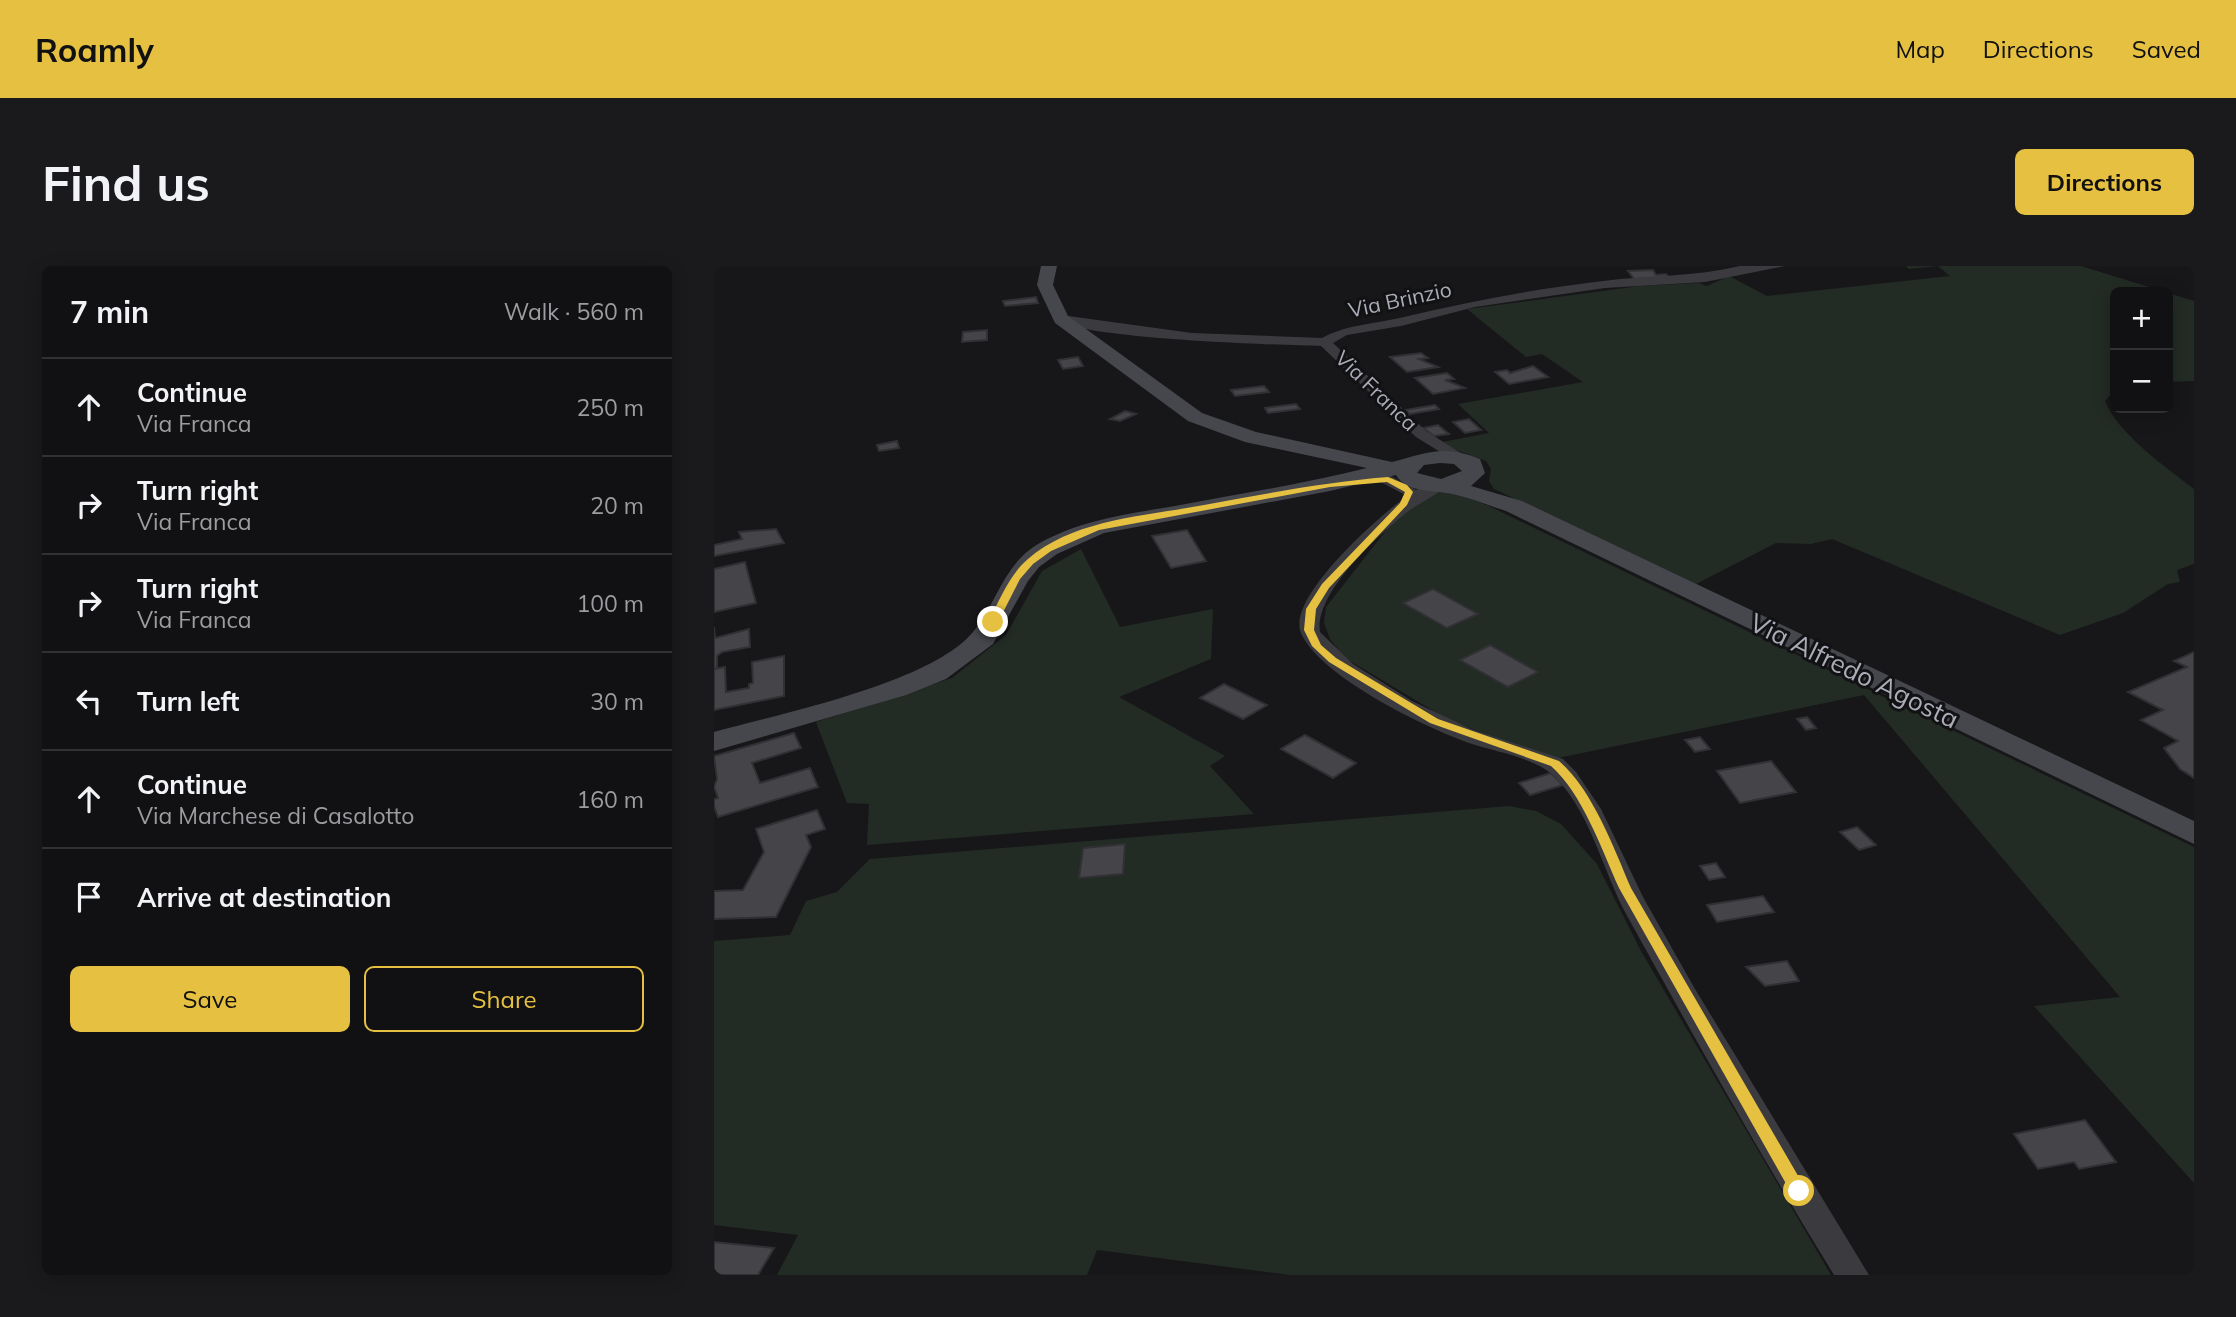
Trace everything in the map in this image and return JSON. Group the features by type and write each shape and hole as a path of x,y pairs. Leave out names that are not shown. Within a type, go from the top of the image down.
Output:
{"street":[{"path":"1049,266 1045,285 1061,319 1151,334 1245,341 1324,342"},
{"name":"Via Brinzio","path":"1324,342 1343,332 1401,322 1474,303 1605,284 1704,278 1742,269 1779,266"},
{"name":"Via Alfredo Agosta","path":"1061,319 1195,417 1215,427 1260,441 1349,456 1514,506 2194,834"},
{"name":"Via Franca","path":"1324,342 1342,356 1414,475"},
{"path":"714,742 896,689 936,673 983,638 1016,579 1030,562 1072,537 1118,522 1330,484 1414,475 1466,463 1474,473 1465,481 1414,475"},
{"name":"Via Alfredo Agosta","path":"1466,463 1491,489 1514,506"},
{"path":"1414,475 1325,586 1311,609 1309,630 1317,646 1333,660 1434,721 1555,764 1568,775 1605,842 1625,888 1717,1053 1852,1275"}],"shaded area":[{"path":"1906,266 1938,266 1909,269"},
{"path":"1938,266 2081,266 2149,287 2110,287 2110,396 2105,401 2110,413 2131,438 2194,489 2194,564 2177,570 2180,582 2168,584 2123,613 2060,635 1832,539 1811,544 1776,543 1696,584 1494,489 1489,481 1491,469 1486,461 1437,443 1489,433 1458,404 1583,382 1542,354 1526,357 1467,309 1640,286 1699,283 1707,286 1729,276 1767,296 1950,276"},
{"path":"2173,295 2194,301 2194,381 2173,382"},
{"path":"1438,491 1466,497 1489,506 2194,847 2194,1183 2034,1006 2120,997 1864,695 1553,759 1449,720 1345,658 1330,639 1324,623 1326,607 1406,505"},
{"path":"1081,549 1120,627 1213,609 1211,659 1119,697 1225,756 1210,766 1254,814 867,845 869,804 847,803 816,722 952,678 1006,635 1042,571"},
{"path":"1509,806 1536,811 1561,824 1597,864 1641,951 1831,1275 1290,1275 1097,1250 1087,1275 777,1275 798,1235 714,1225 714,941 790,935 806,901 837,892 870,859"}],"building":[{"path":"1653,270 1656,275 1666,274 1669,278 1634,279 1628,271"},
{"path":"1036,297 1038,303 1005,306 1003,301"},
{"path":"987,330 987,340 962,342 963,332"},
{"path":"1421,353 1428,358 1419,359 1438,367 1407,372 1390,357"},
{"path":"1078,357 1083,366 1063,369 1058,360"},
{"path":"1533,366 1548,377 1509,384 1495,372 1507,370 1510,373"},
{"path":"1447,373 1454,379 1445,380 1465,388 1433,394 1415,378"},
{"path":"1264,386 1269,392 1235,396 1231,390"},
{"path":"1296,404 1300,409 1268,413 1265,408"},
{"path":"1435,405 1439,409 1410,414 1405,410"},
{"path":"1125,411 1136,414 1120,421 1110,419"},
{"path":"1469,419 1481,430 1465,433 1453,422"},
{"path":"1438,425 1449,434 1434,436 1423,428"},
{"path":"897,441 899,448 879,451 877,445"},
{"path":"776,529 784,543 714,556 714,545 742,539 739,532"},
{"path":"1187,530 1206,561 1171,568 1152,536"},
{"path":"745,562 756,603 714,612 714,569"},
{"path":"1433,589 1478,614 1447,628 1403,603"},
{"path":"714,627 715,638 749,629 750,647 722,652 717,656 717,668 714,669"},
{"path":"1490,645 1538,672 1508,687 1460,660"},
{"path":"2194,652 2194,778 2180,769 2164,748 2178,741 2141,720 2163,710 2128,692 2187,667 2174,661"},
{"path":"784,656 784,696 714,710 714,669 725,667 726,692 749,688 749,684 753,683 752,662"},
{"path":"1224,684 1267,705 1243,719 1200,698"},
{"path":"1807,717 1816,728 1806,730 1797,719"},
{"path":"794,733 801,748 752,763 760,783 810,768 818,787 718,817 714,806 714,799 718,798 714,787 717,779 714,756"},
{"path":"1305,735 1356,763 1333,778 1281,749"},
{"path":"1700,737 1710,749 1695,752 1685,740"},
{"path":"1771,761 1796,792 1740,803 1717,771"},
{"path":"1551,773 1563,785 1530,795 1519,783"},
{"path":"817,810 825,829 806,835 811,847 776,917 714,919 714,891 743,890 764,852 756,829"},
{"path":"1857,827 1876,845 1859,850 1840,832"},
{"path":"1125,844 1123,874 1079,878 1083,848"},
{"path":"1716,863 1725,877 1709,880 1700,866"},
{"path":"1763,896 1774,912 1717,922 1707,905"},
{"path":"1787,961 1799,981 1765,986 1746,967"},
{"path":"2085,1120 2116,1162 2079,1169 2074,1162 2038,1169 2014,1134"},
{"path":"714,1242 774,1248 758,1275 714,1275"}],"route":[{"path":"993,622 1016,579 1030,562 1048,549 1097,527 1330,484 1388,479 1405,486 1409,492 1404,504 1380,525 1325,586 1311,609 1309,630 1317,646 1333,660 1434,721 1555,764 1568,775 1605,842 1625,888 1724,1065 1799,1191"}]}
